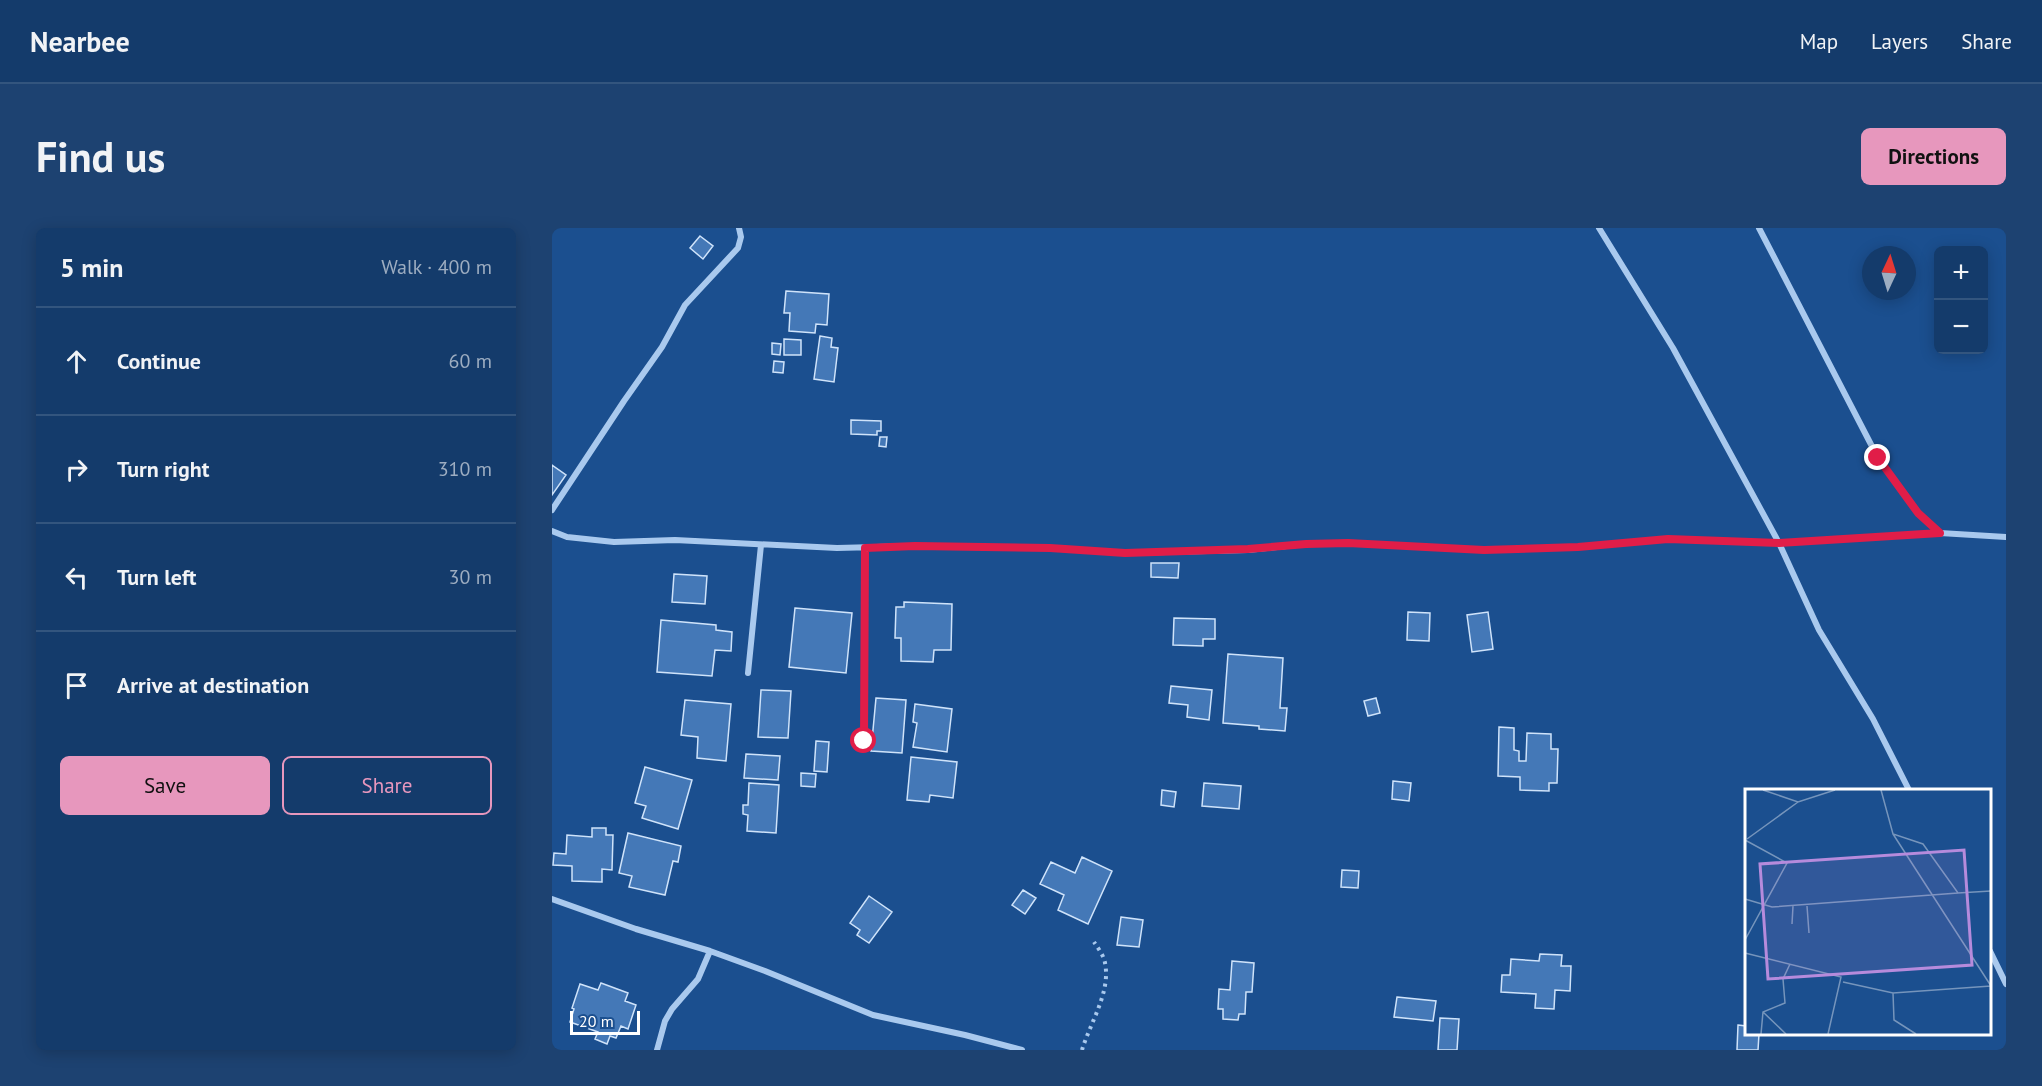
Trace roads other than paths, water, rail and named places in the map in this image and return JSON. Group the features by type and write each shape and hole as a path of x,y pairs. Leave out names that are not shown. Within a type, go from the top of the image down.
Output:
{"street":[{"path":"552,510 624,400 662,347 685,305 738,248 741,237 739,228"},
{"path":"1599,228 1673,348 1779,543 1819,630 1873,719 1908,789"},
{"path":"1759,228 1878,458 1918,513 1940,533"},
{"path":"552,531 567,537 614,542 675,540 865,548 915,546 1050,548 1125,553 1348,543 1484,550 1578,547 1668,539 1779,543 1940,533 2006,537"},
{"path":"748,673 762,545"},
{"path":"864,741 865,548"},
{"path":"552,899 636,929 710,951 873,1015 1022,1050"},
{"path":"657,1050 665,1021 672,1009 698,979 710,951"},
{"path":"1991,955 2006,984"}]}
